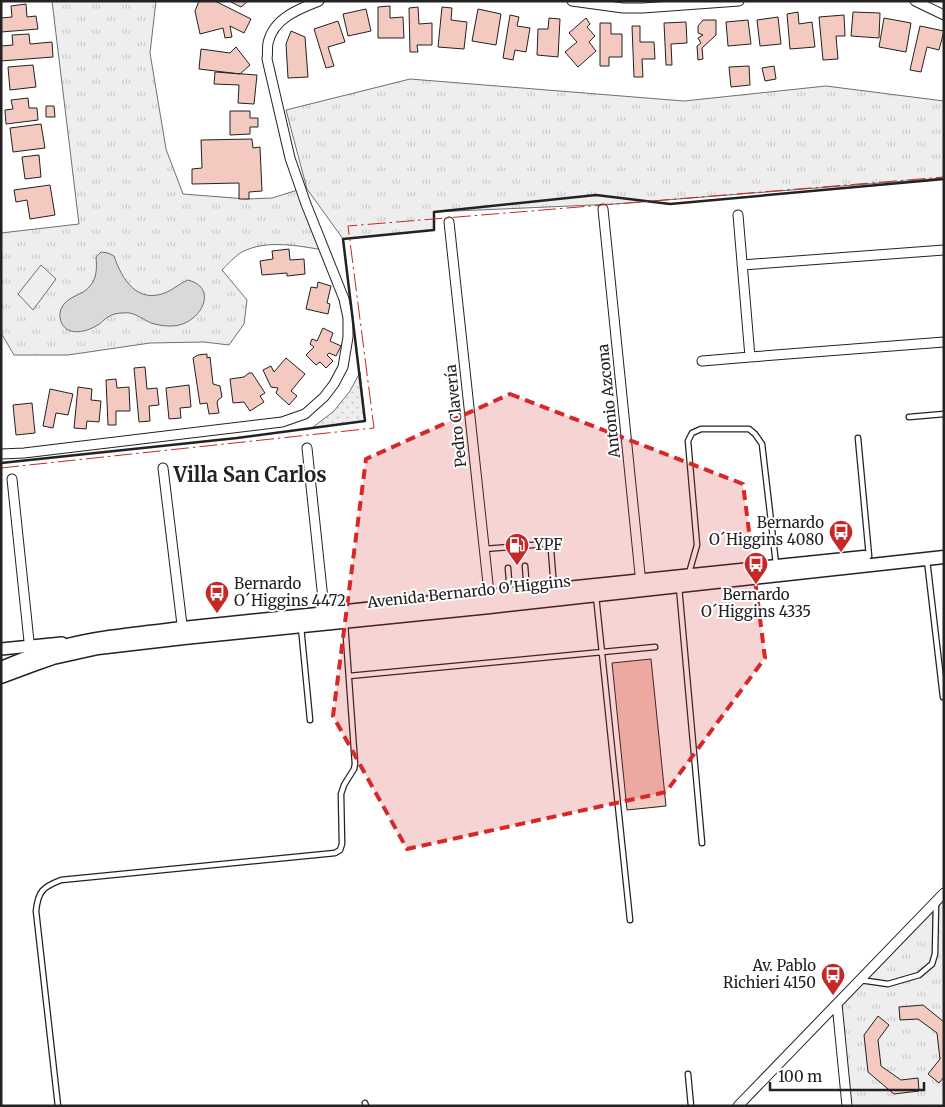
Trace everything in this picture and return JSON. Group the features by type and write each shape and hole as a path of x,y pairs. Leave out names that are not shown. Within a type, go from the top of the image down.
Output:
{"main road":[{"name":"Avenida Bernardo O'Higgins","path":"682,579 927,554 944,548"},
{"name":"Avenida Bernardo O'Higgins","path":"1,668 30,651 92,640 301,626 325,618 345,621 642,585 776,566 793,568 870,556 927,554 944,557"},
{"name":"Avenida Bernardo O'Higgins","path":"1,677 36,664 87,650 183,633 490,602 510,594 554,589 595,590"}],"street":[{"path":"1,454 24,453 282,422 305,414 324,397 334,384 343,367 348,337 348,318 344,299 306,204 290,158 267,59 268,43 273,30 284,17 319,1"},
{"path":"572,1 624,8 658,8 739,1"},
{"path":"915,1 944,15"},
{"name":"Antonio Azcona","path":"603,209 642,585"},
{"path":"738,215 750,357"},
{"name":"Pedro Clavería","path":"449,222 490,602"},
{"path":"742,265 944,250"},
{"path":"702,361 944,342"},
{"path":"307,448 325,618"},
{"path":"163,468 183,633"},
{"path":"1,648 30,651 12,480"},
{"path":"738,1106 944,893"},
{"path":"837,1004 847,1106"},
{"path":"749,1094 750,1106"}],"lane":[{"path":"909,416 944,414"},
{"path":"702,843 682,579 697,545 688,441 692,433 701,429 749,429 756,434 762,444 776,566"},
{"path":"858,438 870,556"},
{"path":"484,549 523,548 543,543 550,547 554,589"},
{"path":"506,547 506,553"},
{"path":"927,554 943,697"},
{"path":"525,566 527,592"},
{"path":"508,568 510,594"},
{"path":"595,590 630,920"},
{"path":"58,1106 36,911 39,893 49,884 60,880 335,853 340,850 342,844 341,794 355,764 345,621"},
{"path":"301,626 310,720"},
{"path":"349,676 655,647"},
{"path":"860,980 888,984 919,975 932,964 935,954 936,902"},
{"path":"688,1074 691,1106"}],"highlighted area":[{"path":"510,394 743,484 765,658 666,792 407,849 333,716 366,459"}],"green space":[{"path":"52,1 156,1 150,53 166,149 183,194 247,199 272,198 301,189 324,250 283,245 262,246 242,252 222,270 247,300 244,324 229,345 204,342 150,343 68,355 14,355 1,333 1,233 79,224"},
{"path":"410,79 684,101 826,86 944,101 944,178 615,204 434,212 434,230 343,239 307,189 286,110"},
{"path":"41,265 56,279 33,310 18,294"},
{"path":"360,372 365,421 312,428 334,411 350,391"},
{"path":"944,893 944,1106 847,1106 837,1004"}],"shaded area":[{"path":"101,252 114,256 122,274 133,288 140,293 157,295 167,292 188,280 196,283 202,288 204,294 202,307 192,319 177,326 155,324 134,314 117,313 87,330 78,332 65,328 61,322 61,309 67,301 83,292 92,283 96,272 96,257"}],"building":[{"path":"199,1 215,1 251,19 244,33 230,26 232,37 225,38 223,28 200,34 195,11"},
{"path":"229,1 248,1 241,7"},
{"path":"26,4 27,17 36,16 38,29 1,32 1,18 12,17 11,6"},
{"path":"390,6 390,18 403,17 404,38 378,38 378,7"},
{"path":"418,7 419,24 432,23 432,45 417,45 418,52 410,52 409,8"},
{"path":"442,7 452,8 451,20 467,22 464,49 438,47"},
{"path":"366,9 371,31 348,36 343,14"},
{"path":"478,9 501,14 496,45 472,41"},
{"path":"798,12 799,24 812,22 815,47 790,49 787,14"},
{"path":"853,12 880,13 879,38 851,36"},
{"path":"510,15 519,17 517,26 530,28 526,52 515,50 513,60 503,58"},
{"path":"844,15 845,36 836,36 838,59 823,60 819,17"},
{"path":"778,17 781,44 760,46 757,20"},
{"path":"549,18 560,19 558,57 537,55 538,29 548,29"},
{"path":"586,18 590,24 587,27 595,36 589,42 596,51 578,67 565,52 577,42 569,33"},
{"path":"884,18 911,23 906,52 879,47"},
{"path":"703,20 716,20 716,35 702,48 703,59 698,60 697,46 701,43 698,38 703,35 698,33 698,26"},
{"path":"748,20 751,44 728,46 726,22"},
{"path":"338,21 345,42 328,47 334,66 326,68 314,29"},
{"path":"686,22 687,43 671,44 672,65 666,65 664,23"},
{"path":"600,23 611,23 611,34 622,34 622,57 609,57 609,66 600,66"},
{"path":"632,26 640,26 640,42 654,42 655,59 642,59 643,77 634,77"},
{"path":"920,26 944,31 939,50 927,47 921,72 910,70"},
{"path":"291,31 305,37 308,77 288,78 286,44"},
{"path":"29,34 30,44 52,42 53,57 1,61 1,46 13,45 12,35"},
{"path":"236,47 250,65 240,74 199,69 201,49 230,53"},
{"path":"33,65 36,87 10,90 8,67"},
{"path":"749,66 750,85 731,87 729,67"},
{"path":"774,66 776,79 765,81 762,68"},
{"path":"215,72 257,75 254,104 238,103 239,85 214,84"},
{"path":"28,98 29,108 37,108 38,120 6,124 5,110 13,109 11,100"},
{"path":"46,106 54,106 55,117 46,117"},
{"path":"230,111 250,111 250,118 258,118 258,127 250,127 250,134 230,135"},
{"path":"41,124 45,148 13,152 10,128"},
{"path":"252,139 253,148 260,147 262,191 249,192 249,199 239,199 239,183 192,184 192,169 202,168 201,140"},
{"path":"39,155 41,177 25,179 22,157"},
{"path":"50,185 55,215 30,219 27,200 16,202 14,190"},
{"path":"289,249 290,260 304,259 305,274 287,276 287,273 262,275 260,261 273,259 272,251"},
{"path":"318,282 331,286 327,303 330,304 328,314 306,309 311,287 317,288"},
{"path":"323,328 333,333 330,341 341,346 336,356 329,353 327,355 333,361 326,368 320,362 316,365 306,355 314,347 310,344 312,339 317,341"},
{"path":"207,354 207,358 210,357 213,384 220,386 222,397 217,403 219,413 209,414 207,403 200,404 193,358 198,355"},
{"path":"286,358 305,374 291,391 297,396 289,405 276,393 278,388 271,387 263,370 271,366 274,372"},
{"path":"145,367 147,389 157,388 159,405 149,406 150,421 139,422 134,368"},
{"path":"252,373 265,393 260,396 264,402 250,411 244,402 233,403 230,379 244,377"},
{"path":"116,379 117,388 129,387 130,411 116,411 116,425 108,425 106,380"},
{"path":"189,385 191,407 180,408 181,418 169,419 166,388"},
{"path":"78,387 92,389 91,400 101,401 99,422 87,421 86,429 74,428"},
{"path":"50,389 73,394 68,415 56,413 53,428 43,426"},
{"path":"32,403 35,433 16,435 13,405"},
{"path":"651,659 666,806 627,810 612,663"},
{"path":"923,1005 944,1022 944,1077 939,1083 928,1074 940,1059 937,1033 918,1019 900,1020 899,1007"},
{"path":"878,1016 889,1025 878,1040 881,1066 901,1080 918,1078 919,1091 894,1094 868,1072 864,1035"}],"wall":[{"path":"1,463 237,438 365,421 343,239 434,230 434,212 596,195 670,204 944,179"}],"power":[{"path":"1,468 374,428 348,226 944,177"}],"place":[{"name":"Bernardo O´Higgins 4080","path":"841,553"},
{"name":"YPF","path":"517,566"},
{"name":"Bernardo O´Higgins 4335","path":"756,585"},
{"name":"Bernardo O´Higgins 4472","path":"217,614"},
{"name":"Av. Pablo Richieri 4150","path":"833,996"}],"district":[{"name":"Villa San Carlos","path":"250,475"}]}
